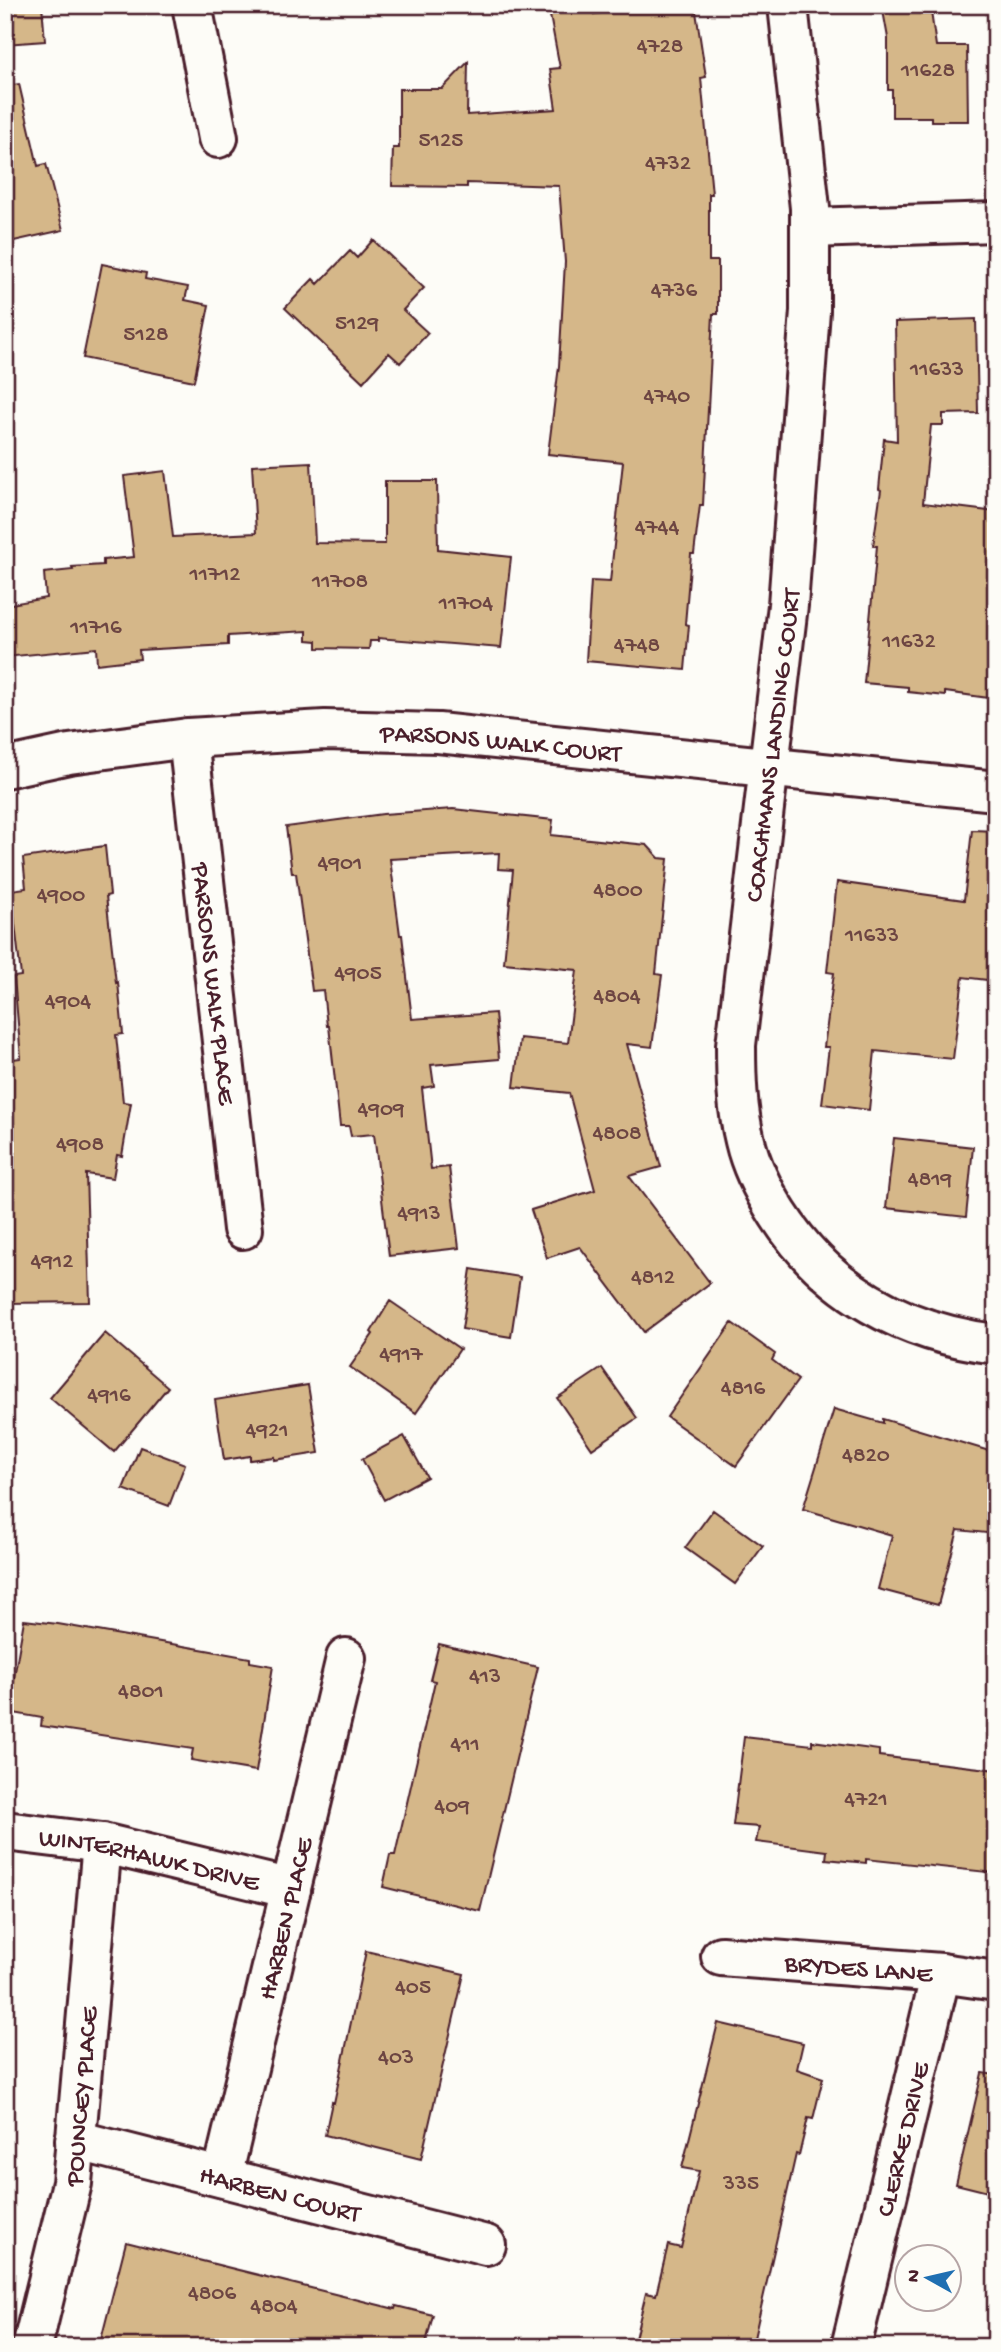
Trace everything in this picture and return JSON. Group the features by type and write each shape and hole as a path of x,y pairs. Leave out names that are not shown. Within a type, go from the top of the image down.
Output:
{"street":[{"path":"192,5 218,138"},
{"name":"COACHMANS LANDING COURT","path":"788,5 810,208 810,311 789,592 736,1045 736,1098 745,1144 765,1193 793,1237 832,1279 879,1310 933,1332 996,1344"},
{"path":"810,228 996,222"},
{"name":"PARSONS WALK COURT","path":"5,768 69,754 188,738 324,730 438,733 996,792"},
{"name":"PARSONS WALK PLACE","path":"188,738 243,1229"},
{"name":"HARBEN PLACE","path":"222,2177 346,1658"},
{"name":"WINTERHAWK DRIVE","path":"5,1831 102,1843 291,1889"},
{"name":"POUNCEY PLACE","path":"32,2347 72,2183 102,1843"},
{"name":"BRYDES LANE","path":"721,1956 941,1973 996,1981"},
{"name":"CLERKE DRIVE","path":"851,2347 941,1973"},
{"name":"HARBEN COURT","path":"75,2140 486,2245"}],"building":[{"path":"5,5 42,5 45,41 5,44"},
{"path":"548,5 592,5 594,14 655,5 695,5 706,77 701,78 712,194 709,194 709,261 718,261 718,314 713,314 703,505 700,505 694,554 691,554 685,624 689,625 685,670 586,661 591,581 610,582 623,462 548,454 559,366 565,262 559,186 467,183 467,187 392,186 393,148 399,148 399,89 442,89 468,62 467,115 556,109 550,69 560,68"},
{"path":"882,5 930,5 936,46 967,46 968,121 892,117 892,90 888,90 888,38"},
{"path":"19,84 38,166 46,164 63,230 5,243 5,86"},
{"path":"373,240 424,288 403,310 428,333 400,363 389,353 363,382 285,308 313,279 318,284 350,251 357,258"},
{"path":"102,264 146,273 145,279 188,287 185,300 209,305 194,381 83,358"},
{"path":"976,319 978,413 943,414 943,425 931,425 923,503 996,512 996,699 945,692 945,696 908,692 908,687 864,683 877,546 873,546 881,490 884,439 897,441 895,322"},
{"path":"311,462 315,543 385,544 385,481 437,481 438,549 511,557 501,648 378,638 378,641 370,641 369,649 317,648 317,641 307,640 307,631 228,636 228,645 139,650 140,659 97,664 96,648 5,657 5,605 46,598 44,573 73,570 72,567 103,565 103,560 134,557 124,476 165,471 173,537 256,533 252,465"},
{"path":"453,809 553,820 551,835 647,845 659,858 668,859 656,974 662,975 652,1047 627,1044 661,1167 629,1176 710,1283 644,1332 580,1247 547,1258 531,1210 595,1190 569,1093 514,1087 520,1038 568,1043 577,970 504,963 513,870 498,869 499,853 390,859 412,1019 495,1013 499,1059 431,1065 434,1086 422,1088 431,1169 449,1167 459,1248 389,1256 374,1134 351,1136 349,1126 340,1126 323,990 312,991 296,873 292,873 286,827 383,814"},
{"path":"972,830 996,831 996,981 963,977 953,1059 875,1051 869,1110 822,1104 829,1047 824,1047 834,973 827,972 837,882 964,900"},
{"path":"105,846 110,895 106,896 123,1034 116,1035 123,1102 131,1103 122,1156 117,1155 113,1178 86,1174 90,1302 5,1303 5,1060 21,1058 14,977 21,976 11,890 26,888 23,858"},
{"path":"894,1138 973,1147 966,1217 886,1208"},
{"path":"471,1269 520,1277 511,1337 462,1329"},
{"path":"390,1301 460,1349 416,1413 350,1367 373,1334 371,1332"},
{"path":"732,1323 775,1354 772,1360 798,1380 736,1466 667,1417"},
{"path":"105,1333 168,1387 114,1452 50,1398"},
{"path":"602,1368 637,1418 592,1449 557,1398"},
{"path":"308,1385 319,1453 274,1460 274,1457 250,1460 250,1456 224,1460 215,1400"},
{"path":"834,1409 883,1423 883,1419 996,1453 996,1534 958,1530 938,1605 878,1589 892,1535 803,1509"},
{"path":"404,1436 427,1477 384,1500 362,1459"},
{"path":"140,1447 185,1464 169,1506 123,1489"},
{"path":"713,1510 763,1546 735,1584 685,1548"},
{"path":"24,1620 250,1658 250,1662 273,1666 256,1771 191,1760 193,1749 41,1726 42,1718 8,1712"},
{"path":"439,1644 538,1667 480,1911 383,1887 390,1855 395,1855 435,1681 430,1680"},
{"path":"744,1737 812,1745 812,1741 879,1750 879,1756 996,1770 996,1873 866,1859 866,1863 826,1859 827,1851 756,1842 759,1827 733,1825"},
{"path":"366,1951 464,1974 421,2159 325,2135"},
{"path":"718,2023 803,2043 797,2069 823,2078 813,2119 808,2118 799,2155 796,2154 752,2347 633,2347 646,2293 656,2295 668,2245 681,2248 699,2171 682,2168"},
{"path":"982,2073 996,2075 996,2194 956,2184"},
{"path":"126,2242 395,2309 396,2306 433,2315 425,2347 126,2347 101,2340"}]}
